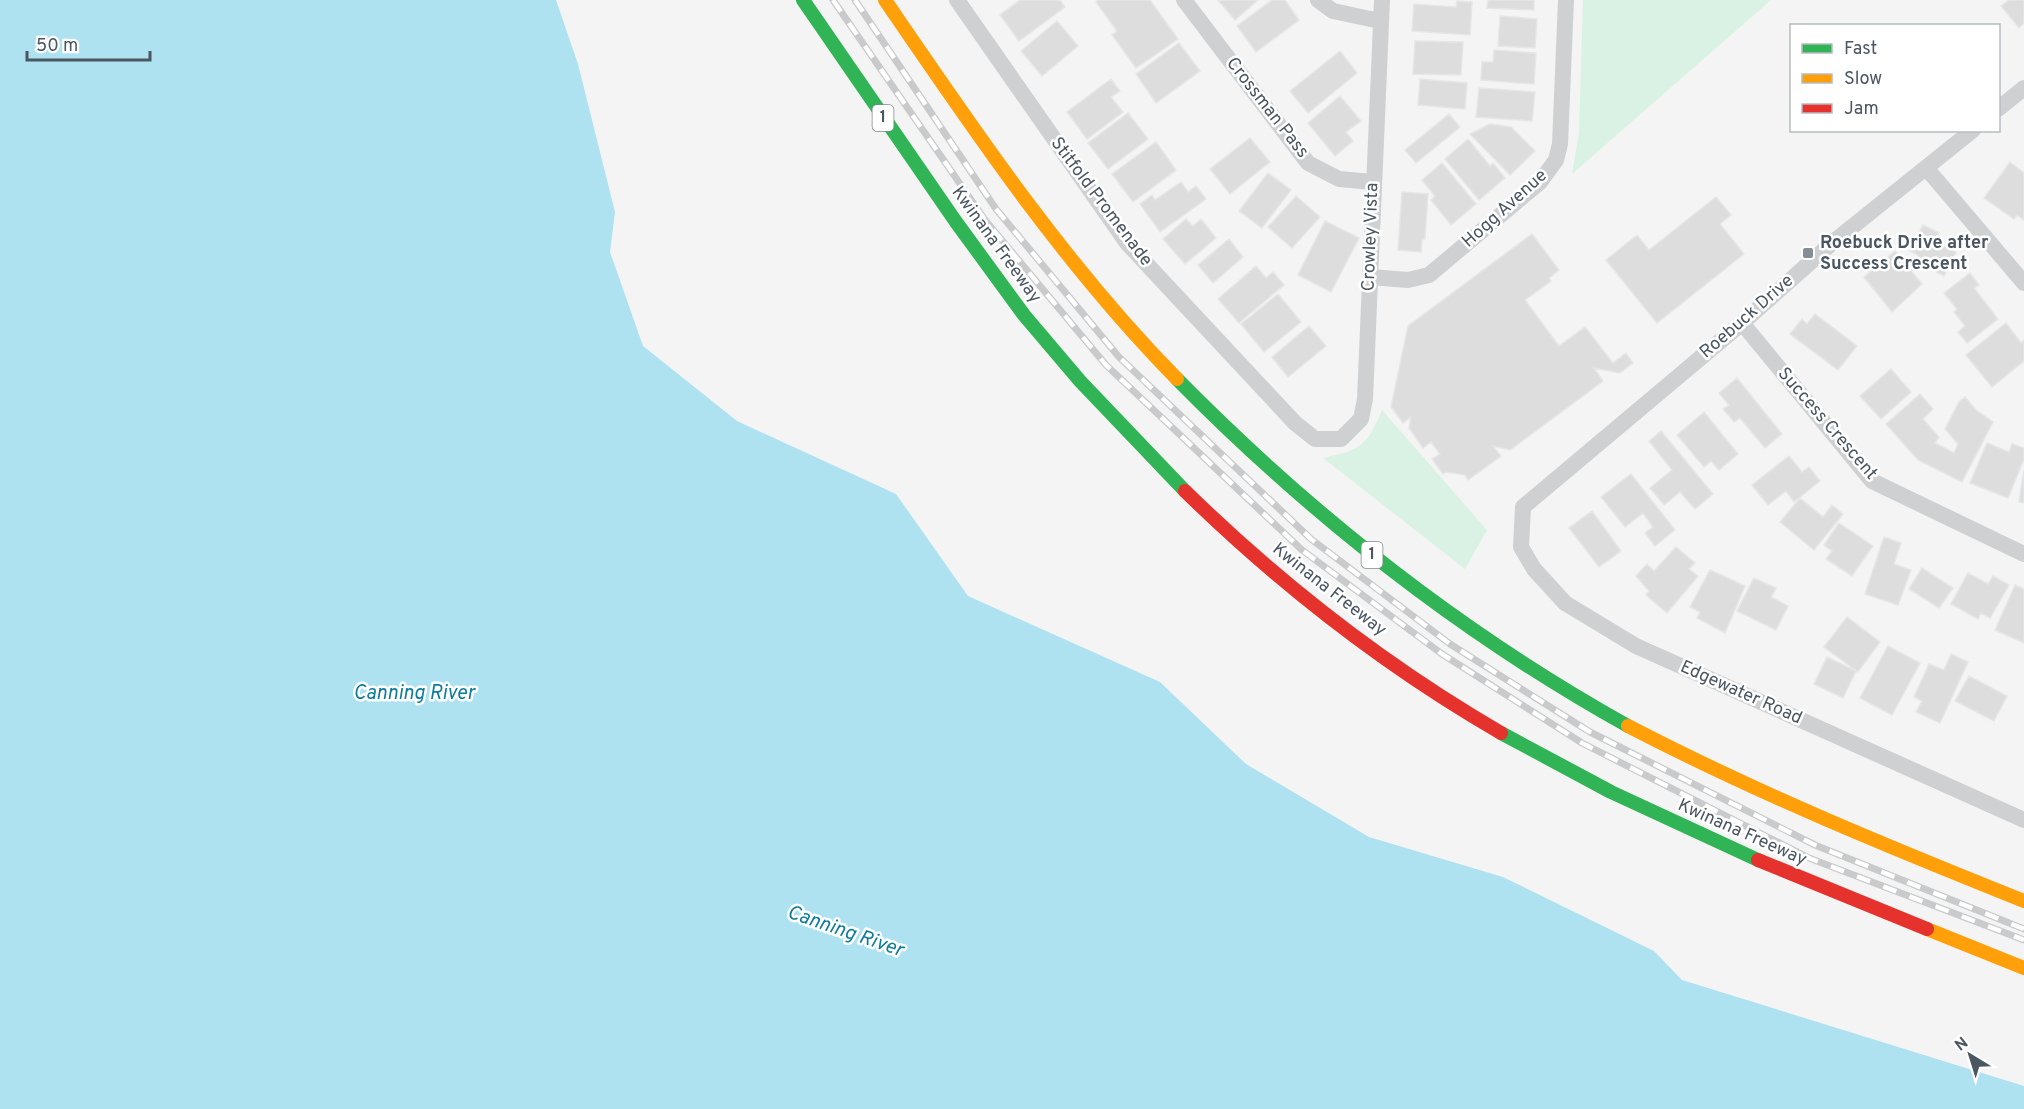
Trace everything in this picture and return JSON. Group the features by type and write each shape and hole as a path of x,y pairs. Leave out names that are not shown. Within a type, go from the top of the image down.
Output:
{"highway":[{"name":"Kwinana Freeway","path":"803,0 964,235 1036,329 1102,406 1180,487 1271,570 1421,682 1551,761 1676,824 1796,877 2024,968"},
{"name":"1","path":"885,0 1017,193 1084,277 1156,356 1239,440 1339,529 1464,623 1534,668 1693,759 1821,820 2024,901"}],"street":[{"name":"Stitfold Promenade","path":"957,0 1127,243 1294,423 1315,439"},
{"name":"Crossman Pass","path":"1184,0 1308,163 1339,179 1372,182"},
{"path":"1318,0 1333,11 1380,21"},
{"name":"Crowley Vista","path":"1315,439 1341,439 1361,419 1365,399 1372,182 1382,0"},
{"name":"Hogg Avenue","path":"1370,277 1408,280 1429,275 1540,183 1552,167 1560,144 1566,0"},
{"path":"2000,107 2024,88"},
{"name":"Roebuck Drive","path":"1523,507 1742,323 1832,243 1971,132"},
{"path":"1927,169 2024,283"},
{"name":"Success Crescent","path":"1742,323 1872,481 2024,554"},
{"name":"Edgewater Road","path":"1523,507 1521,547 1534,570 1565,603 1636,646 2024,820"}],"green space":[{"path":"1583,0 1771,0 1572,174 1579,133"},
{"path":"1382,410 1487,530 1465,569 1323,458 1346,452 1361,444 1372,432"}],"water":[{"name":"Canning River","path":"0,0 556,0 578,64 615,212 610,252 643,346 737,421 896,494 968,596 1160,682 1246,764 1369,837 1503,877 1654,951 1682,980 2024,1086 2024,1109 0,1109"}],"building":[{"path":"1020,0 1060,0 1065,7 1019,41 1000,15"},
{"path":"1098,0 1150,0 1178,39 1136,68 1112,35 1117,31 1096,2"},
{"path":"1218,0 1258,0 1235,20"},
{"path":"1272,0 1285,0 1299,20 1256,52 1237,26"},
{"path":"1488,0 1534,0 1534,10 1487,8"},
{"path":"2009,0 2024,0 2024,23 2019,28 2001,6"},
{"path":"1457,1 1472,2 1470,35 1412,31 1414,4 1456,7"},
{"path":"1500,16 1537,19 1535,48 1498,46"},
{"path":"1057,21 1078,46 1042,76 1021,51"},
{"path":"1415,41 1463,42 1461,75 1413,74"},
{"path":"1179,43 1200,71 1156,103 1136,74"},
{"path":"1494,50 1536,53 1534,84 1481,80 1482,62 1493,62"},
{"path":"1340,51 1357,73 1308,113 1290,91"},
{"path":"1111,79 1120,91 1111,97 1123,112 1087,139 1067,112"},
{"path":"1420,79 1467,83 1465,109 1418,105"},
{"path":"1479,88 1535,92 1532,121 1476,117"},
{"path":"1340,96 1361,121 1346,132 1353,141 1335,156 1308,123"},
{"path":"1128,113 1148,139 1108,169 1088,143"},
{"path":"1449,114 1460,127 1416,163 1405,150"},
{"path":"1490,124 1511,127 1535,151 1510,175 1470,134"},
{"path":"1250,138 1270,162 1230,194 1210,169"},
{"path":"1468,139 1490,166 1493,163 1505,178 1479,200 1445,159"},
{"path":"1156,142 1176,170 1133,202 1112,174"},
{"path":"2010,162 2024,173 2024,220 2017,215 2014,219 1984,198"},
{"path":"1442,163 1476,204 1451,225 1431,200 1435,196 1422,180"},
{"path":"1268,173 1291,190 1262,228 1239,211"},
{"path":"1181,182 1188,192 1196,186 1206,199 1160,232 1140,204 1152,195 1155,200"},
{"path":"1402,192 1428,194 1425,239 1422,239 1421,252 1398,250"},
{"path":"1296,196 1320,217 1292,248 1268,227"},
{"path":"1716,197 1731,215 1720,224 1744,254 1657,323 1606,260 1637,235 1649,250"},
{"path":"1186,219 1193,226 1201,219 1216,238 1185,264 1163,239"},
{"path":"1325,221 1359,238 1331,292 1298,275"},
{"path":"1923,225 1939,233 1935,242 1956,252 1944,276 1915,261 1918,255 1910,251"},
{"path":"1532,234 1559,270 1549,278 1551,281 1525,300 1559,346 1585,327 1613,363 1626,353 1633,363 1620,373 1594,368 1603,381 1510,450 1493,446 1501,456 1468,480 1465,475 1446,472 1443,474 1432,459 1440,454 1431,442 1423,448 1409,428 1411,417 1403,423 1391,407 1408,326"},
{"path":"1229,239 1243,257 1213,283 1198,265"},
{"path":"1895,251 1922,284 1892,312 1864,277"},
{"path":"1256,266 1266,278 1273,272 1284,285 1239,323 1218,299"},
{"path":"1970,273 1979,285 1974,288 1998,319 1967,343 1958,332 1965,326 1954,312 1957,309 1944,293"},
{"path":"1278,294 1301,322 1264,352 1241,324"},
{"path":"1815,314 1857,346 1838,370 1790,334 1802,319 1807,324"},
{"path":"2006,323 2021,343 2024,340 2024,361 1992,387 1966,355"},
{"path":"1309,326 1326,346 1288,377 1272,357"},
{"path":"1891,369 1911,392 1881,419 1860,396"},
{"path":"1737,378 1782,434 1765,448 1740,418 1734,422 1723,409 1729,405 1719,393"},
{"path":"1920,394 1933,409 1923,419 1939,437 1935,443 1954,453 1958,444 1945,429 1959,402 1965,397 1976,410 1993,422 1962,482 1918,460 1886,424"},
{"path":"1704,412 1738,454 1719,470 1711,461 1704,467 1677,435"},
{"path":"1661,431 1713,494 1695,509 1680,492 1664,505 1650,488 1672,470 1649,441"},
{"path":"1987,443 2009,452 2012,444 2024,448 2024,459 2008,498 1970,483"},
{"path":"1789,456 1802,472 1809,467 1820,481 1794,502 1786,491 1768,505 1752,485"},
{"path":"2024,470 2024,503 2019,502"},
{"path":"1631,474 1675,530 1655,546 1645,533 1653,527 1643,513 1625,527 1601,497"},
{"path":"1800,498 1823,517 1832,505 1843,514 1814,550 1780,522"},
{"path":"1592,511 1621,551 1599,567 1569,528"},
{"path":"1839,523 1873,546 1852,576 1826,559 1832,551 1824,545"},
{"path":"1884,537 1901,543 1894,564 1911,570 1898,605 1865,594"},
{"path":"1676,547 1695,563 1689,569 1698,576 1667,613 1646,595 1649,591 1636,576 1647,564 1654,571"},
{"path":"1922,568 1953,588 1939,608 1909,589"},
{"path":"1710,570 1745,586 1725,633 1697,618 1700,612 1690,607"},
{"path":"1968,573 1988,584 1993,576 2009,585 1990,618 1981,613 1978,619 1951,604"},
{"path":"1754,578 1776,588 1771,597 1788,606 1776,630 1737,611"},
{"path":"2015,585 2024,589 2024,643 1995,630"},
{"path":"1847,617 1880,642 1858,672 1824,647"},
{"path":"1888,646 1920,663 1892,715 1860,698"},
{"path":"1951,654 1968,662 1940,723 1916,712 1922,701 1914,697 1929,664 1944,670"},
{"path":"1827,657 1856,671 1843,698 1814,684"},
{"path":"1969,676 2007,696 1994,721 1955,701"}],"railway":[{"path":"833,0 985,220 1106,365 1302,550 1442,654 1582,743 1809,858 2024,940"},
{"path":"855,0 996,209 1119,357 1311,539 1450,644 1590,732 1815,845 2024,929"}],"traffic: fast":[{"path":"803,0 956,222 1024,315 1080,381 1185,491"},
{"path":"1177,379 1281,478 1390,569 1506,652 1628,726"},
{"path":"1501,733 1611,792 1758,860"}],"traffic: slow":[{"path":"885,0 953,99 1059,244 1096,290 1177,379"},
{"path":"1628,726 1774,797 2024,901"},
{"path":"1927,929 2024,968"}],"traffic: jam":[{"path":"1185,491 1296,591 1336,622 1417,680 1501,733"},
{"path":"1758,860 1927,929"}],"place":[{"name":"Roebuck Drive after Success Crescent","path":"1808,253"}]}
